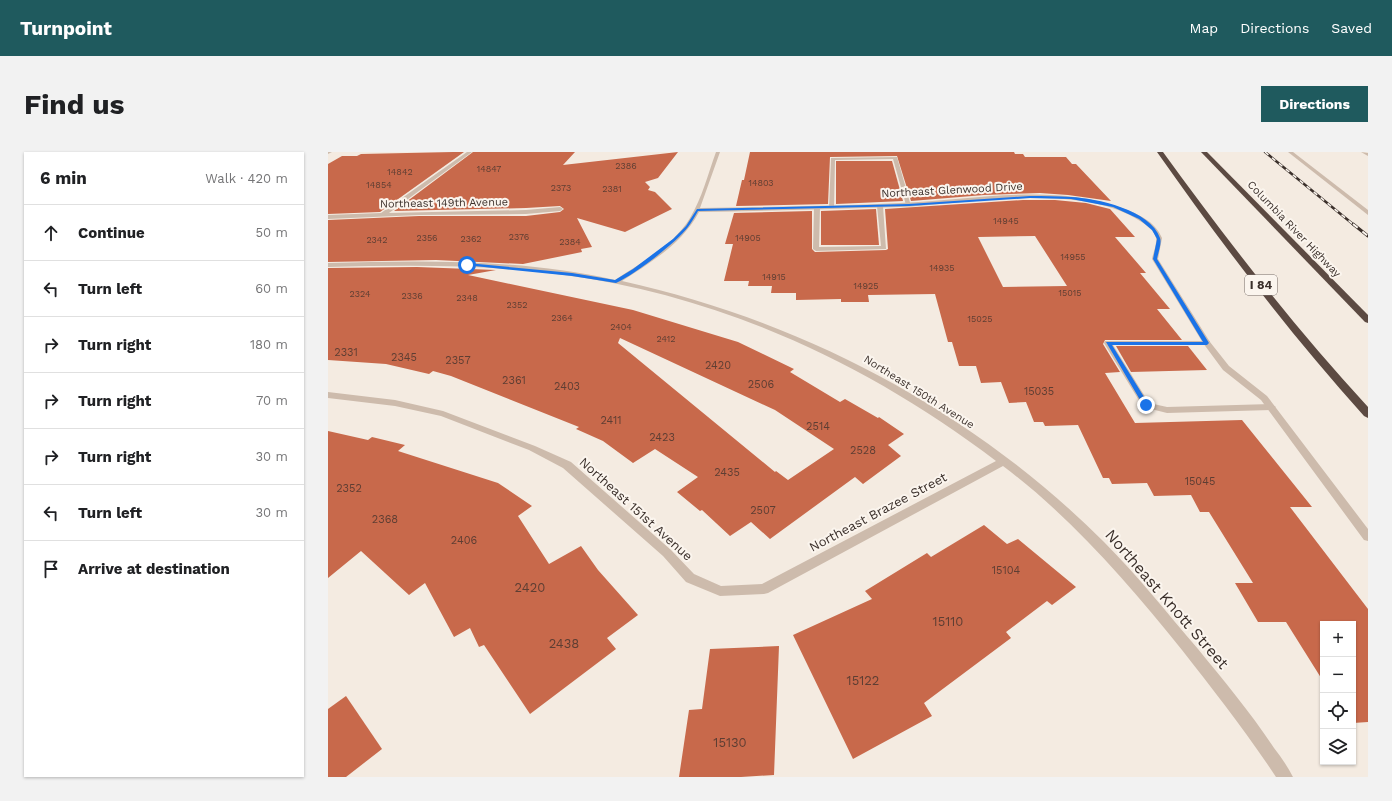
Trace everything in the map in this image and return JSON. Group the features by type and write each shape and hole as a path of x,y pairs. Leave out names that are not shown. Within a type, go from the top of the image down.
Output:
{"highway":[{"name":"I 84","path":"1160,152 1205,214 1326,369 1368,414"},
{"name":"Columbia River Highway","path":"1204,152 1368,320"}],"street":[{"path":"383,214 470,152"},
{"path":"616,282 657,254 674,240 687,226 697,210 718,152"},
{"path":"1290,152 1368,213"},
{"path":"1363,152 1368,155"},
{"path":"831,208 832,158 895,158 909,205"},
{"name":"Northeast Glenwood Drive","path":"697,210 909,205 1051,196 1092,201 1115,206 1141,218 1154,229 1159,239 1155,259 1207,343 1226,368 1264,398 1368,537"},
{"path":"817,208 816,249 884,248 880,206"},
{"name":"Northeast 149th Avenue","path":"328,217 383,214 526,212 560,209"},
{"name":"Northeast 150th Avenue","path":"328,265 414,263 467,265 565,274 616,282 719,308 782,331 871,373 959,428 1004,461"},
{"path":"1207,343 1108,343 1146,405 1167,410 1271,407"},
{"name":"Northeast 151st Avenue","path":"328,394 395,403 443,414 532,448 567,465 667,553 690,578 720,591 764,588"},
{"name":"Northeast Brazee Street","path":"764,588 1004,461"},
{"name":"Northeast Knott Street","path":"1004,461 1070,516 1118,565 1163,616 1246,720 1285,777"}],"building":[{"path":"464,152 380,212 328,214 328,164 342,156 357,156 361,154"},
{"path":"473,152 575,152 563,165 678,152 658,178 645,182 650,187 648,190 655,192 672,209 625,232 577,218 592,247 581,249 582,252 523,264 436,260 328,262 328,220 419,216 526,216 560,212 564,209 560,206 394,211"},
{"path":"750,152 1014,152 1015,154 1023,154 1025,157 1066,157 1072,164 1076,164 1111,201 1040,193 984,195 911,201 897,156 830,157 828,204 736,206 742,180 744,180"},
{"path":"836,161 892,161 903,201 836,204"},
{"path":"1023,200 1055,200 1086,203 1110,209 1135,237 1115,237 1146,273 1140,273 1170,309 1157,309 1182,340 1105,340 1103,344 1120,372 1105,373 1135,423 1242,420 1312,507 1290,507 1368,609 1368,722 1356,723 1356,621 1320,621 1320,676 1286,622 1258,622 1235,583 1253,583 1209,512 1200,512 1191,495 1154,496 1147,483 1112,484 1109,478 1103,478 1078,425 1045,426 1043,422 1034,422 1026,402 1009,403 1001,382 981,383 976,366 959,366 952,342 948,342 935,294 868,295 869,302 841,302 841,299 796,300 796,293 771,293 772,286 748,286 749,281 724,281 733,244 725,244 734,213 812,211 812,249 815,252 888,249 885,209","holes":["1035,236 1067,286 1003,287 978,237"]},
{"path":"876,209 879,245 821,245 821,211"},
{"path":"417,267 496,270 468,275 633,310 738,342 794,369 790,372 840,402 845,399 878,418 879,417 904,434 888,445 901,456 863,484 855,477 770,539 751,522 730,536 702,510 700,511 677,492 698,477 655,449 633,463 603,441 576,429 579,427 451,376 433,371 429,374 386,364 328,360 328,268","holes":["620,338 775,410 834,449 788,480 776,471 775,472 618,343"]},
{"path":"1116,346 1188,346 1207,370 1131,372"},
{"path":"328,431 368,440 372,437 405,445 398,451 498,483 532,506 518,516 549,564 581,546 598,570 638,615 607,638 616,649 530,714 484,645 479,647 470,628 454,637 425,583 409,595 361,551 328,578"},
{"path":"984,525 1007,544 1018,539 1076,587 1052,605 1047,601 1006,632 1011,638 924,703 932,716 853,759 793,635 872,599 865,591 927,553 931,557"},
{"path":"779,646 774,775 741,777 679,777 689,710 702,709 710,649"},
{"path":"346,696 382,749 346,777 328,777 328,709"}],"railway":[{"path":"1265,152 1354,225"},
{"path":"1353,224 1368,236"}],"route":[{"path":"467,265 572,274 616,282 663,250 687,226 697,210 909,205 1051,196 1092,201 1115,206 1141,218 1154,229 1159,239 1155,259 1207,343 1108,343 1146,405"}]}
